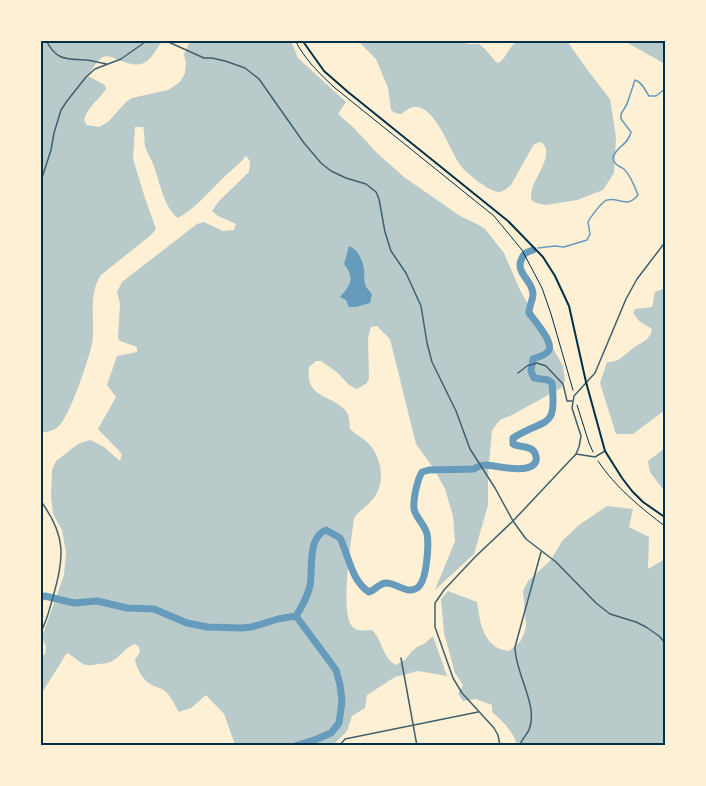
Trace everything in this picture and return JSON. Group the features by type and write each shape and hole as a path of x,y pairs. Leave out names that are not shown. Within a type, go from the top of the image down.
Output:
{"highway":[{"path":"302,40 324,71 508,221 543,257 569,306 586,382 605,451 632,491 666,518"}],"street":[{"path":"46,40 53,52 63,58 108,64"},
{"path":"40,184 61,110 95,69 121,59 141,42 148,40"},
{"path":"164,40 204,58 225,61 245,68 259,79 321,163 331,171 366,184 376,192 391,251 406,273 421,306 432,362 470,448 513,521 526,539 556,562 596,603 610,614 646,627 666,644"},
{"path":"501,746 494,728 462,693 453,678 435,627 437,599 576,454 580,436 572,408 574,396 595,373 619,312 632,287 666,242"},
{"path":"518,373 527,366 537,363 546,366 563,384 567,400 574,400"},
{"path":"576,454 595,457 605,451"},
{"path":"40,500 52,517 60,538 61,568 45,624 40,633"},
{"path":"519,746 529,730 532,715 515,657 515,647 542,552"},
{"path":"401,658 417,746"},
{"path":"339,746 345,738 478,712"}],"path":[{"path":"295,40 310,65 335,88 494,216 522,250 542,288 573,392"},
{"path":"574,400 594,454"},
{"path":"597,459 605,472 635,503 666,527"}],"shaded area":[{"path":"524,40 567,41 610,99 616,137 614,173 603,190 577,200 546,205 536,203 531,200 531,191 546,157 545,146 541,142 534,144 511,185 500,192 490,189 461,166 443,133 432,116 425,110 413,107 401,114 391,110 388,88 376,59 358,41 460,41 479,44 498,63 514,44"},
{"path":"41,41 162,41 144,63 133,64 106,56 96,63 88,76 105,85 106,89 90,107 84,120 87,125 99,127 108,122 132,98 168,90 180,82 185,73 184,54 190,41 291,41 298,58 346,102 338,114 377,153 404,177 460,216 485,229 504,253 520,290 563,366 565,381 561,388 500,420 492,430 488,505 474,554 435,590 455,541 453,516 445,489 416,444 390,339 377,326 371,327 368,338 369,378 367,383 357,389 321,361 316,361 309,367 311,385 320,394 346,411 350,429 374,450 380,465 381,480 376,495 354,518 346,594 349,621 356,629 372,630 390,661 395,665 405,660 411,652 433,636 447,676 418,671 395,677 367,695 365,708 352,716 347,731 333,745 235,745 224,714 206,695 191,708 179,712 166,692 147,682 136,664 135,660 140,652 139,647 135,644 111,661 93,665 83,664 67,653 41,694 41,657 45,654 46,647 42,637 64,575 66,552 62,530 53,514 52,470 56,461 78,444 90,440 104,447 120,461 122,454 98,429 116,397 107,385 117,356 137,352 137,347 120,341 118,338 120,304 117,292 122,282 197,224 204,222 223,231 234,230 236,224 212,211 219,201 249,172 250,161 246,156 199,202 178,218 162,193 145,146 143,127 135,127 133,159 156,229 101,275 94,291 92,344 78,388 63,421 58,427 41,433"},
{"path":"624,41 665,41 665,64"},
{"path":"665,288 665,410 633,434 616,434 600,383 607,362 621,358 649,336 652,329 639,321 633,313 635,309 652,307 655,292"},
{"path":"665,448 665,492 650,472 648,461"},
{"path":"607,506 633,509 629,527 649,537 648,569 665,559 665,745 517,745 507,727 492,712 492,705 476,699 463,701 458,694 463,685 455,673 444,633 441,599 448,591 477,602 484,633 488,640 500,649 509,651 520,642 524,634 526,625 523,591 528,581 551,560 562,541 579,525"}],"water":[{"path":"349,246 362,260 366,287 372,294 370,303 356,307 349,307 346,300 340,297 350,281 350,273 344,264"}],"waterway":[{"path":"538,248 564,247 587,240 590,234 588,222 602,203 611,199 627,202 638,195 628,174 613,160 613,156 628,140 631,132 621,119 621,114 635,80 641,84 649,96 656,96 666,88"},
{"path":"296,616 310,586 313,547 316,539 326,530 340,538 354,574 369,592 385,583 413,590 423,579 428,546 427,534 414,509 418,480 422,472 474,469 485,465 521,469 528,468 536,461 532,450 513,444 513,438 547,421 553,409 552,383 548,380 534,378 531,371 533,359 549,350 546,336 529,313 533,296 532,289 520,268 524,255 533,250"},
{"path":"40,598 45,596 74,603 97,601 127,608 154,609 187,623 207,627 252,627 296,616"},
{"path":"295,746 331,733 339,723 342,701 336,670 296,616"}]}
